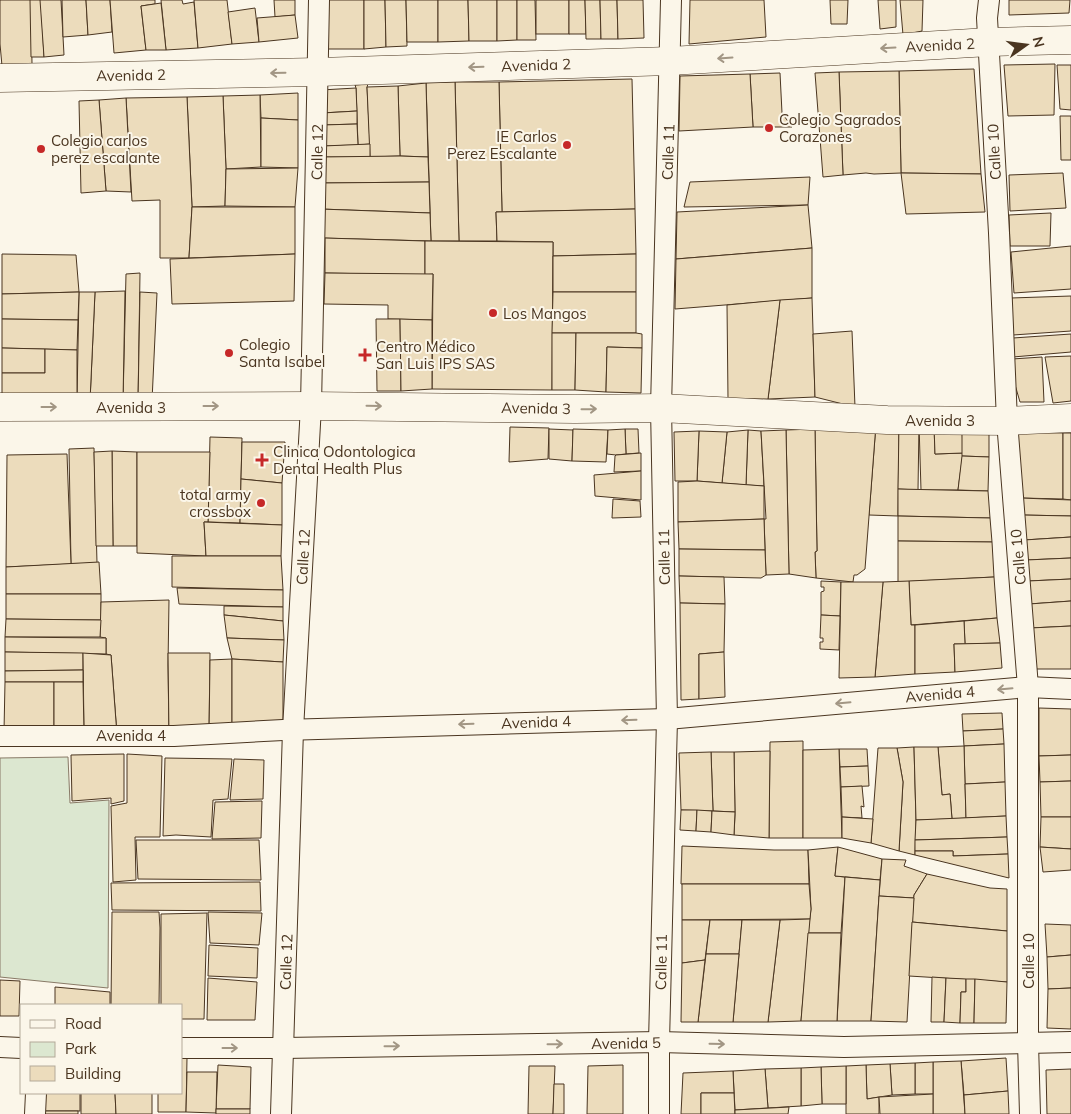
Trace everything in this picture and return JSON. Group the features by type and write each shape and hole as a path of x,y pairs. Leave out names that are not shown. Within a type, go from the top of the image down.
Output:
{"main road":[{"name":"Avenida 2","path":"0,78 318,72 670,61 989,42 1071,40"},
{"name":"Avenida 3","path":"0,407 661,408 887,420 1007,421 1071,418"}],"street":[{"name":"Calle 12","path":"281,1114 293,730 311,406 319,0"},
{"name":"Calle 11","path":"660,1114 659,1042 667,719 661,408 672,0"},
{"name":"Calle 10","path":"989,0 987,18 1007,421 1028,687 1028,1043 1030,1114"},
{"name":"Avenida 4","path":"0,736 174,736 283,730 667,719 1028,687 1071,689"},
{"name":"Avenida 5","path":"182,1048 659,1042 844,1047 1071,1042"},
{"path":"0,1047 20,1048"},
{"path":"35,1114 36,1094"}],"green space":[{"path":"68,757 70,803 109,800 108,988 0,977 0,758"}],"building":[{"path":"0,0 31,0 32,64 2,66"},
{"path":"30,0 41,0 44,57 31,57"},
{"path":"40,0 61,0 64,55 44,57"},
{"path":"62,0 86,0 88,35 63,37"},
{"path":"86,0 110,0 112,32 88,35"},
{"path":"110,0 155,0 155,4 141,6 146,50 114,53"},
{"path":"161,0 182,0 183,4 194,2 198,48 166,50"},
{"path":"194,0 227,0 232,44 198,48"},
{"path":"274,0 295,0 295,15 275,17"},
{"path":"325,0 364,0 364,49 325,49"},
{"path":"364,0 385,0 386,47 364,49"},
{"path":"385,0 406,0 407,46 386,47"},
{"path":"406,0 438,0 438,42 407,42"},
{"path":"438,0 468,0 469,41 438,42"},
{"path":"468,0 497,0 497,41 469,41"},
{"path":"497,0 517,0 517,40 497,41"},
{"path":"517,0 535,0 536,40 517,40"},
{"path":"536,0 569,0 569,34 536,34"},
{"path":"569,0 585,0 586,34 569,34"},
{"path":"585,0 600,0 601,39 586,39"},
{"path":"600,0 617,0 618,39 601,39"},
{"path":"617,0 643,0 644,38 618,39"},
{"path":"690,0 764,0 766,37 689,44"},
{"path":"830,0 848,0 847,24 831,24"},
{"path":"878,0 896,0 896,27 880,29"},
{"path":"900,0 923,0 922,31 903,35"},
{"path":"1009,0 1070,0 1069,13 1009,15"},
{"path":"161,3 166,50 146,50 141,6"},
{"path":"255,8 259,42 232,44 228,12"},
{"path":"295,15 298,38 259,42 257,18"},
{"path":"1055,64 1054,115 1008,116 1004,65"},
{"path":"1057,65 1071,65 1071,110 1060,109"},
{"path":"974,69 981,174 901,173 899,71"},
{"path":"899,71 901,173 843,175 839,72"},
{"path":"839,72 843,175 823,177 815,73"},
{"path":"780,73 782,113 792,127 753,127 750,74"},
{"path":"750,74 753,127 679,131 680,76"},
{"name":"IE Carlos Perez Escalante","path":"632,79 635,209 502,212 499,82"},
{"path":"455,82 499,82 502,212 496,212 497,241 459,241"},
{"path":"455,82 459,241 431,241 426,83"},
{"path":"426,83 428,157 400,156 398,86"},
{"path":"368,84 370,144 358,145 355,85"},
{"path":"398,86 400,156 370,157 367,87"},
{"path":"356,88 357,111 322,113 321,90"},
{"path":"298,93 298,120 261,118 260,95"},
{"path":"260,95 261,167 226,169 223,96"},
{"path":"223,96 226,169 225,206 192,207 187,97"},
{"path":"187,97 192,207 189,258 160,258 160,200 132,201 126,98"},
{"path":"126,98 131,192 106,191 99,100"},
{"path":"99,100 106,191 81,193 79,101"},
{"path":"357,111 357,124 322,125 322,113"},
{"path":"1060,116 1071,116 1071,160 1061,160"},
{"path":"261,118 298,120 298,168 261,167"},
{"path":"357,124 358,145 323,146 322,125"},
{"path":"370,144 370,157 321,157 323,146"},
{"path":"321,157 428,157 429,182 321,183"},
{"path":"298,168 295,207 225,206 226,169"},
{"path":"901,173 981,174 985,212 906,214"},
{"path":"1063,173 1066,208 1010,211 1009,175"},
{"path":"810,177 808,205 684,207 690,182"},
{"path":"429,182 430,213 320,209 321,183"},
{"path":"808,205 812,248 676,259 677,212"},
{"path":"192,207 295,207 295,254 189,258"},
{"path":"320,209 430,213 431,241 320,238"},
{"path":"635,209 636,254 553,256 553,242 497,241 496,212"},
{"path":"1051,213 1050,246 1010,246 1009,215"},
{"path":"325,238 425,241 425,275 325,273"},
{"name":"Los Mangos","path":"425,241 553,242 552,390 432,389 433,274 425,275"},
{"path":"1071,246 1071,289 1014,293 1011,252"},
{"path":"812,248 812,298 675,309 676,259"},
{"path":"2,254 76,255 79,292 2,294"},
{"path":"295,254 294,301 172,304 170,259"},
{"path":"636,254 636,292 553,292 553,256"},
{"path":"140,273 138,402 123,401 126,274"},
{"path":"325,273 433,274 432,320 388,319 388,305 324,304"},
{"path":"125,291 123,401 90,401 95,292"},
{"path":"79,292 95,292 90,401 77,400"},
{"path":"79,292 78,320 2,319 2,294"},
{"path":"140,292 157,293 152,401 138,402"},
{"path":"553,292 636,292 636,333 552,333"},
{"path":"1071,296 1071,331 1013,335 1011,298"},
{"path":"812,298 815,397 768,399 780,300"},
{"path":"780,300 768,399 728,399 727,305"},
{"path":"2,319 78,320 77,350 2,348"},
{"path":"376,319 400,319 401,391 377,391"},
{"path":"400,319 432,320 432,389 401,391"},
{"path":"852,331 855,407 815,397 813,334"},
{"path":"552,333 576,333 575,390 552,390"},
{"path":"576,333 642,334 642,348 607,347 606,392 575,390"},
{"path":"1071,334 1071,352 1013,357 1013,338"},
{"path":"607,347 642,348 641,393 606,392"},
{"path":"2,348 45,349 45,373 2,373"},
{"path":"45,349 77,350 77,400 2,403 2,373 45,373"},
{"path":"1071,356 1071,401 1053,403 1045,357"},
{"path":"1042,357 1044,402 1020,402 1013,378 1012,359"},
{"path":"899,423 898,516 869,515 876,424"},
{"path":"899,423 919,424 918,490 898,489"},
{"path":"876,424 865,569 854,575 853,582 816,578 815,429"},
{"path":"919,424 934,426 935,454 963,453 958,490 921,490"},
{"path":"962,425 963,453 935,454 934,426"},
{"path":"510,427 549,428 548,459 509,462"},
{"path":"549,429 573,430 572,461 549,459"},
{"path":"573,429 608,430 606,462 572,461"},
{"path":"625,429 638,429 639,453 626,454"},
{"path":"625,429 626,454 607,454 608,430"},
{"path":"815,429 816,578 789,574 786,430"},
{"path":"748,430 761,431 764,486 746,485"},
{"path":"748,430 746,485 722,483 727,432"},
{"path":"786,430 789,574 766,575 764,519 766,519 761,431"},
{"path":"699,431 727,432 722,483 697,481"},
{"path":"699,431 697,481 675,481 674,432"},
{"path":"962,431 989,431 989,457 962,456"},
{"path":"1018,432 1063,433 1063,499 1021,498"},
{"path":"1063,433 1071,433 1071,500 1063,499"},
{"path":"210,437 242,438 240,523 208,522"},
{"name":"Clinica Odontologica Dental Health Plus","path":"242,442 285,442 282,483 241,479"},
{"path":"94,448 97,563 71,564 69,449"},
{"path":"112,451 137,452 137,546 113,546"},
{"path":"112,451 113,546 96,546 94,452"},
{"path":"137,452 210,452 208,522 204,522 206,556 137,553"},
{"path":"641,453 641,471 614,472 616,455"},
{"path":"67,454 71,564 6,567 7,455"},
{"path":"962,456 989,457 988,491 958,490"},
{"path":"641,471 641,500 595,496 594,475"},
{"name":"total army crossbox","path":"241,479 282,483 282,525 240,523"},
{"path":"697,481 764,486 764,519 678,522 678,482"},
{"path":"898,489 988,491 990,518 898,516"},
{"path":"1021,498 1071,500 1071,516 1022,515"},
{"path":"613,499 640,501 641,517 612,518"},
{"path":"1022,515 1071,516 1071,537 1024,540"},
{"path":"898,516 990,518 992,542 898,541"},
{"path":"764,519 765,550 679,549 678,522"},
{"path":"204,522 282,525 281,556 206,556"},
{"path":"1071,537 1071,558 1026,560 1024,540"},
{"path":"898,541 992,542 994,577 898,582"},
{"path":"679,549 765,550 766,575 761,578 679,576"},
{"path":"172,556 281,556 283,590 172,587"},
{"path":"1071,558 1071,579 1028,581 1026,560"},
{"path":"99,562 101,594 6,594 6,567"},
{"path":"679,576 724,577 725,604 680,603"},
{"path":"994,577 997,618 911,625 909,581"},
{"path":"1071,579 1071,601 1029,604 1028,581"},
{"path":"821,581 841,582 840,616 821,615 821,592 824,591 824,587 821,587"},
{"path":"909,581 911,625 915,625 915,674 875,677 883,582"},
{"path":"841,582 883,582 875,677 839,678"},
{"path":"177,588 283,590 283,607 179,604"},
{"path":"6,594 101,594 101,620 6,619"},
{"path":"169,600 169,736 117,735 111,655 106,654 106,638 100,637 101,602"},
{"path":"1071,601 1071,626 1030,628 1029,604"},
{"path":"680,603 725,604 724,652 699,654 699,699 681,700"},
{"path":"224,606 283,607 283,621 224,615"},
{"path":"224,615 283,621 284,640 227,638"},
{"path":"821,615 840,616 839,650 820,649 820,642 823,642 823,638 820,638"},
{"path":"997,618 1000,643 965,644 964,621"},
{"path":"6,619 101,620 100,637 5,637"},
{"path":"964,621 965,644 954,644 955,672 915,674 915,625"},
{"path":"1071,626 1071,669 1035,669 1030,628"},
{"path":"5,637 106,638 106,654 5,652"},
{"path":"227,638 284,640 283,662 232,659"},
{"path":"1000,643 1002,668 955,672 954,644"},
{"path":"5,652 83,653 83,670 5,671"},
{"path":"724,652 725,697 699,699 699,654"},
{"path":"83,653 111,655 117,735 84,733"},
{"path":"168,653 210,653 209,734 169,736"},
{"path":"232,659 232,731 209,734 210,660"},
{"path":"232,659 283,662 283,730 232,731"},
{"path":"83,670 83,682 5,682 5,671"},
{"path":"5,682 54,682 54,732 4,731"},
{"path":"54,682 83,682 84,733 54,732"},
{"path":"1039,708 1071,709 1071,755 1039,756"},
{"path":"1002,713 1003,729 963,731 962,714"},
{"path":"1003,729 1004,744 964,746 963,731"},
{"path":"803,741 803,838 769,838 770,742"},
{"path":"1004,744 1005,782 965,784 964,746"},
{"path":"964,746 966,818 952,819 950,794 942,795 938,747"},
{"path":"914,747 915,855 899,851 903,782 897,748"},
{"path":"914,747 938,747 942,795 950,794 952,819 916,820"},
{"path":"878,748 897,748 903,782 899,851 871,843"},
{"path":"839,749 867,749 868,766 840,767"},
{"path":"839,749 842,838 803,838 803,750"},
{"path":"770,751 769,838 734,835 734,752"},
{"path":"711,752 734,752 735,812 713,811"},
{"path":"711,752 713,811 681,810 679,753"},
{"path":"124,754 124,801 111,804 111,798 72,801 71,755"},
{"path":"127,754 162,756 160,837 135,837 136,880 113,882 111,806 127,803"},
{"path":"1071,755 1071,781 1040,782 1039,756"},
{"path":"165,758 232,759 228,799 213,800 211,837 163,836"},
{"path":"234,759 264,760 263,799 230,800"},
{"path":"868,766 869,786 841,787 840,767"},
{"path":"1071,781 1071,817 1041,817 1040,782"},
{"path":"1005,782 1006,816 966,818 965,784"},
{"path":"862,786 864,807 861,806 862,818 842,817 841,787"},
{"path":"262,801 261,838 212,839 215,802"},
{"path":"681,810 697,810 696,831 680,830"},
{"path":"697,810 712,811 711,832 696,831"},
{"path":"712,811 735,812 734,835 711,832"},
{"path":"1006,816 1007,837 915,840 916,820"},
{"path":"842,817 873,819 871,843 842,838"},
{"path":"1041,817 1071,817 1071,849 1040,847"},
{"path":"1007,837 1008,854 953,856 953,851 915,851 915,840"},
{"path":"136,840 259,840 261,880 138,879"},
{"path":"682,846 808,850 809,884 681,884"},
{"path":"838,847 835,876 845,877 841,933 808,933 811,909 808,850"},
{"path":"838,847 882,859 880,880 835,876"},
{"path":"1040,847 1071,849 1071,870 1043,872"},
{"path":"915,851 953,851 953,856 1008,854 1009,878 915,855"},
{"path":"882,859 906,860 904,866 927,874 914,898 879,896"},
{"path":"927,874 990,888 1007,889 1007,931 912,922 914,895"},
{"path":"845,877 880,880 871,1021 837,1021"},
{"path":"260,882 261,911 112,910 111,883"},
{"path":"682,884 809,884 810,919 682,920"},
{"path":"879,896 914,898 907,1022 871,1021"},
{"path":"112,912 159,912 159,1004 111,1004"},
{"path":"208,912 262,913 259,945 210,943"},
{"path":"207,913 204,1019 182,1019 182,1004 161,1004 161,914"},
{"path":"810,919 801,1021 768,1022 780,920"},
{"path":"682,920 710,920 705,960 682,963"},
{"path":"710,920 742,920 739,954 706,954"},
{"path":"742,920 780,920 768,1022 733,1022"},
{"path":"912,922 1007,931 1007,982 909,976"},
{"path":"1045,924 1071,925 1071,955 1047,957"},
{"path":"808,933 841,933 837,1021 801,1021"},
{"path":"209,945 258,948 257,978 208,976"},
{"path":"706,954 739,954 733,1022 698,1022"},
{"path":"1071,955 1071,988 1048,989 1047,957"},
{"path":"705,960 698,1022 681,1022 682,963"},
{"path":"932,977 946,978 944,1022 931,1022"},
{"path":"208,978 257,982 255,1020 207,1020"},
{"path":"946,978 966,979 966,992 961,992 960,1023 944,1022"},
{"path":"966,979 975,979 974,1023 960,1023 961,992 966,992"},
{"path":"975,979 1007,982 1006,1023 974,1023"},
{"path":"0,980 20,981 19,1016 0,1016"},
{"path":"55,987 110,992 110,1004 55,1004"},
{"path":"1071,988 1071,1029 1047,1028 1048,989"},
{"path":"182,1058 187,1058 186,1112 158,1112 158,1094 182,1094"},
{"path":"1006,1058 1008,1091 964,1095 961,1061"},
{"path":"961,1061 965,1114 933,1114 933,1062"},
{"path":"933,1062 933,1094 915,1094 915,1063"},
{"path":"915,1063 915,1094 892,1095 890,1064"},
{"path":"890,1064 892,1095 867,1099 866,1065"},
{"path":"218,1065 251,1067 250,1109 216,1109"},
{"path":"623,1065 623,1114 587,1114 588,1066"},
{"path":"866,1065 867,1099 879,1097 879,1114 846,1114 846,1066"},
{"path":"529,1066 555,1066 553,1114 528,1114"},
{"path":"846,1066 846,1104 822,1104 821,1067"},
{"path":"821,1067 822,1104 801,1106 801,1068"},
{"path":"801,1068 801,1106 768,1108 765,1069"},
{"path":"765,1069 768,1108 735,1110 733,1071"},
{"path":"1071,1069 1071,1114 1047,1114 1046,1070"},
{"path":"733,1071 734,1093 701,1093 701,1114 681,1114 683,1073"},
{"path":"187,1072 217,1072 216,1113 186,1112"},
{"path":"554,1084 564,1084 564,1114 553,1114"},
{"path":"1008,1091 1009,1114 965,1114 964,1095"},
{"path":"701,1093 734,1093 735,1114 701,1114"},
{"path":"45,1094 80,1094 80,1111 45,1111"},
{"path":"81,1094 115,1094 116,1114 81,1114"},
{"path":"115,1094 152,1094 152,1114 116,1114"},
{"path":"933,1094 933,1114 880,1114 879,1097"},
{"path":"789,1107 788,1114 735,1114 735,1110"},
{"path":"216,1109 250,1109 250,1114 216,1114"},
{"path":"42,1111 78,1111 78,1114 42,1114"}],"place":[{"name":"Colegio Sagrados Corazones","path":"769,128"},
{"name":"IE Carlos Perez Escalante","path":"567,145"},
{"name":"Colegio carlos perez escalante","path":"41,149"},
{"name":"Los Mangos","path":"493,313"},
{"name":"Colegio Santa Isabel","path":"229,353"},
{"name":"Centro Médico San Luis IPS SAS","path":"365,355"},
{"name":"Clinica Odontologica Dental Health Plus","path":"262,460"},
{"name":"total army crossbox","path":"261,503"}]}
